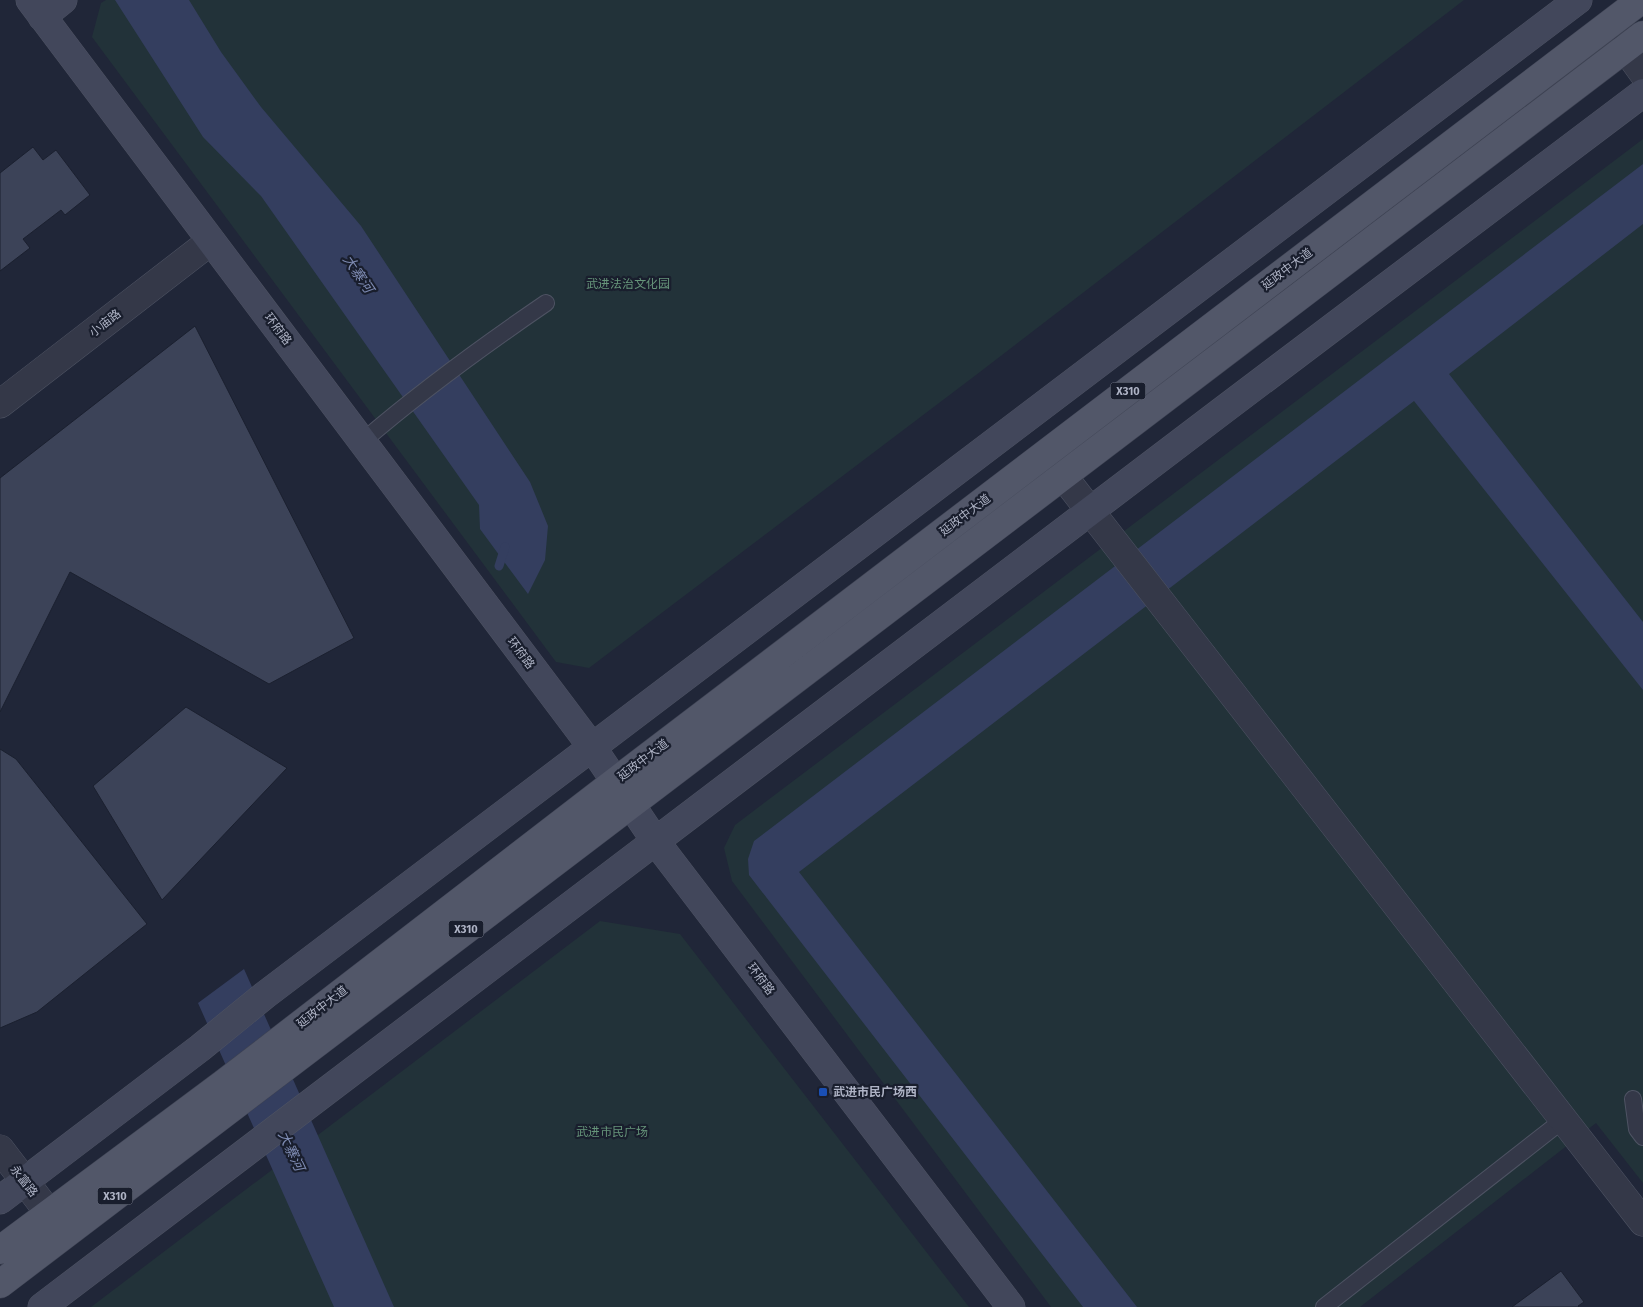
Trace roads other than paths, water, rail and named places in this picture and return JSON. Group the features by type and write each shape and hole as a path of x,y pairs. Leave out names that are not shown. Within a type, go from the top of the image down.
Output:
{"main road":[{"name":"延政中大道","path":"296,1042 616,781 1641,0"},
{"name":"延政中大道","path":"296,1042 630,804 1634,42"},
{"name":"X310","path":"0,1284 227,1096 296,1042"},
{"name":"X310","path":"0,1250 49,1213 227,1096"}],"street":[{"path":"0,1200 200,1048 265,995 1578,0"},
{"name":"环府路","path":"45,6 211,241 592,747 656,842 1011,1307"},
{"path":"1634,42 1643,73"},
{"path":"42,1307 1643,92"},
{"name":"小庙路","path":"0,404 211,241"},
{"path":"1063,476 1643,1222"},
{"name":"永富路","path":"0,1149 49,1213"}],"lane":[{"path":"362,442 400,409 486,344 546,303"},
{"path":"1633,1099 1637,1129 1643,1137"},
{"path":"1324,1307 1563,1120"}],"water":[{"path":"115,0 189,0 221,52 261,107 361,226 530,482 548,526 545,560 528,594 480,529 479,505 261,196 203,137"},
{"path":"1643,164 1643,224 1449,374 1643,622 1643,690 1414,401 799,872 1137,1307 1083,1307 749,875 748,859 754,841"},
{"path":"244,969 394,1307 334,1307 198,1003"}],"waterway":[{"name":"大寨河","path":"499,566 505,547"}],"place":[{"name":"武进市民广场西","path":"823,1092"}],"park label":[{"name":"武进法治文化园","path":"628,284"},
{"name":"武进市民广场","path":"612,1132"}]}
